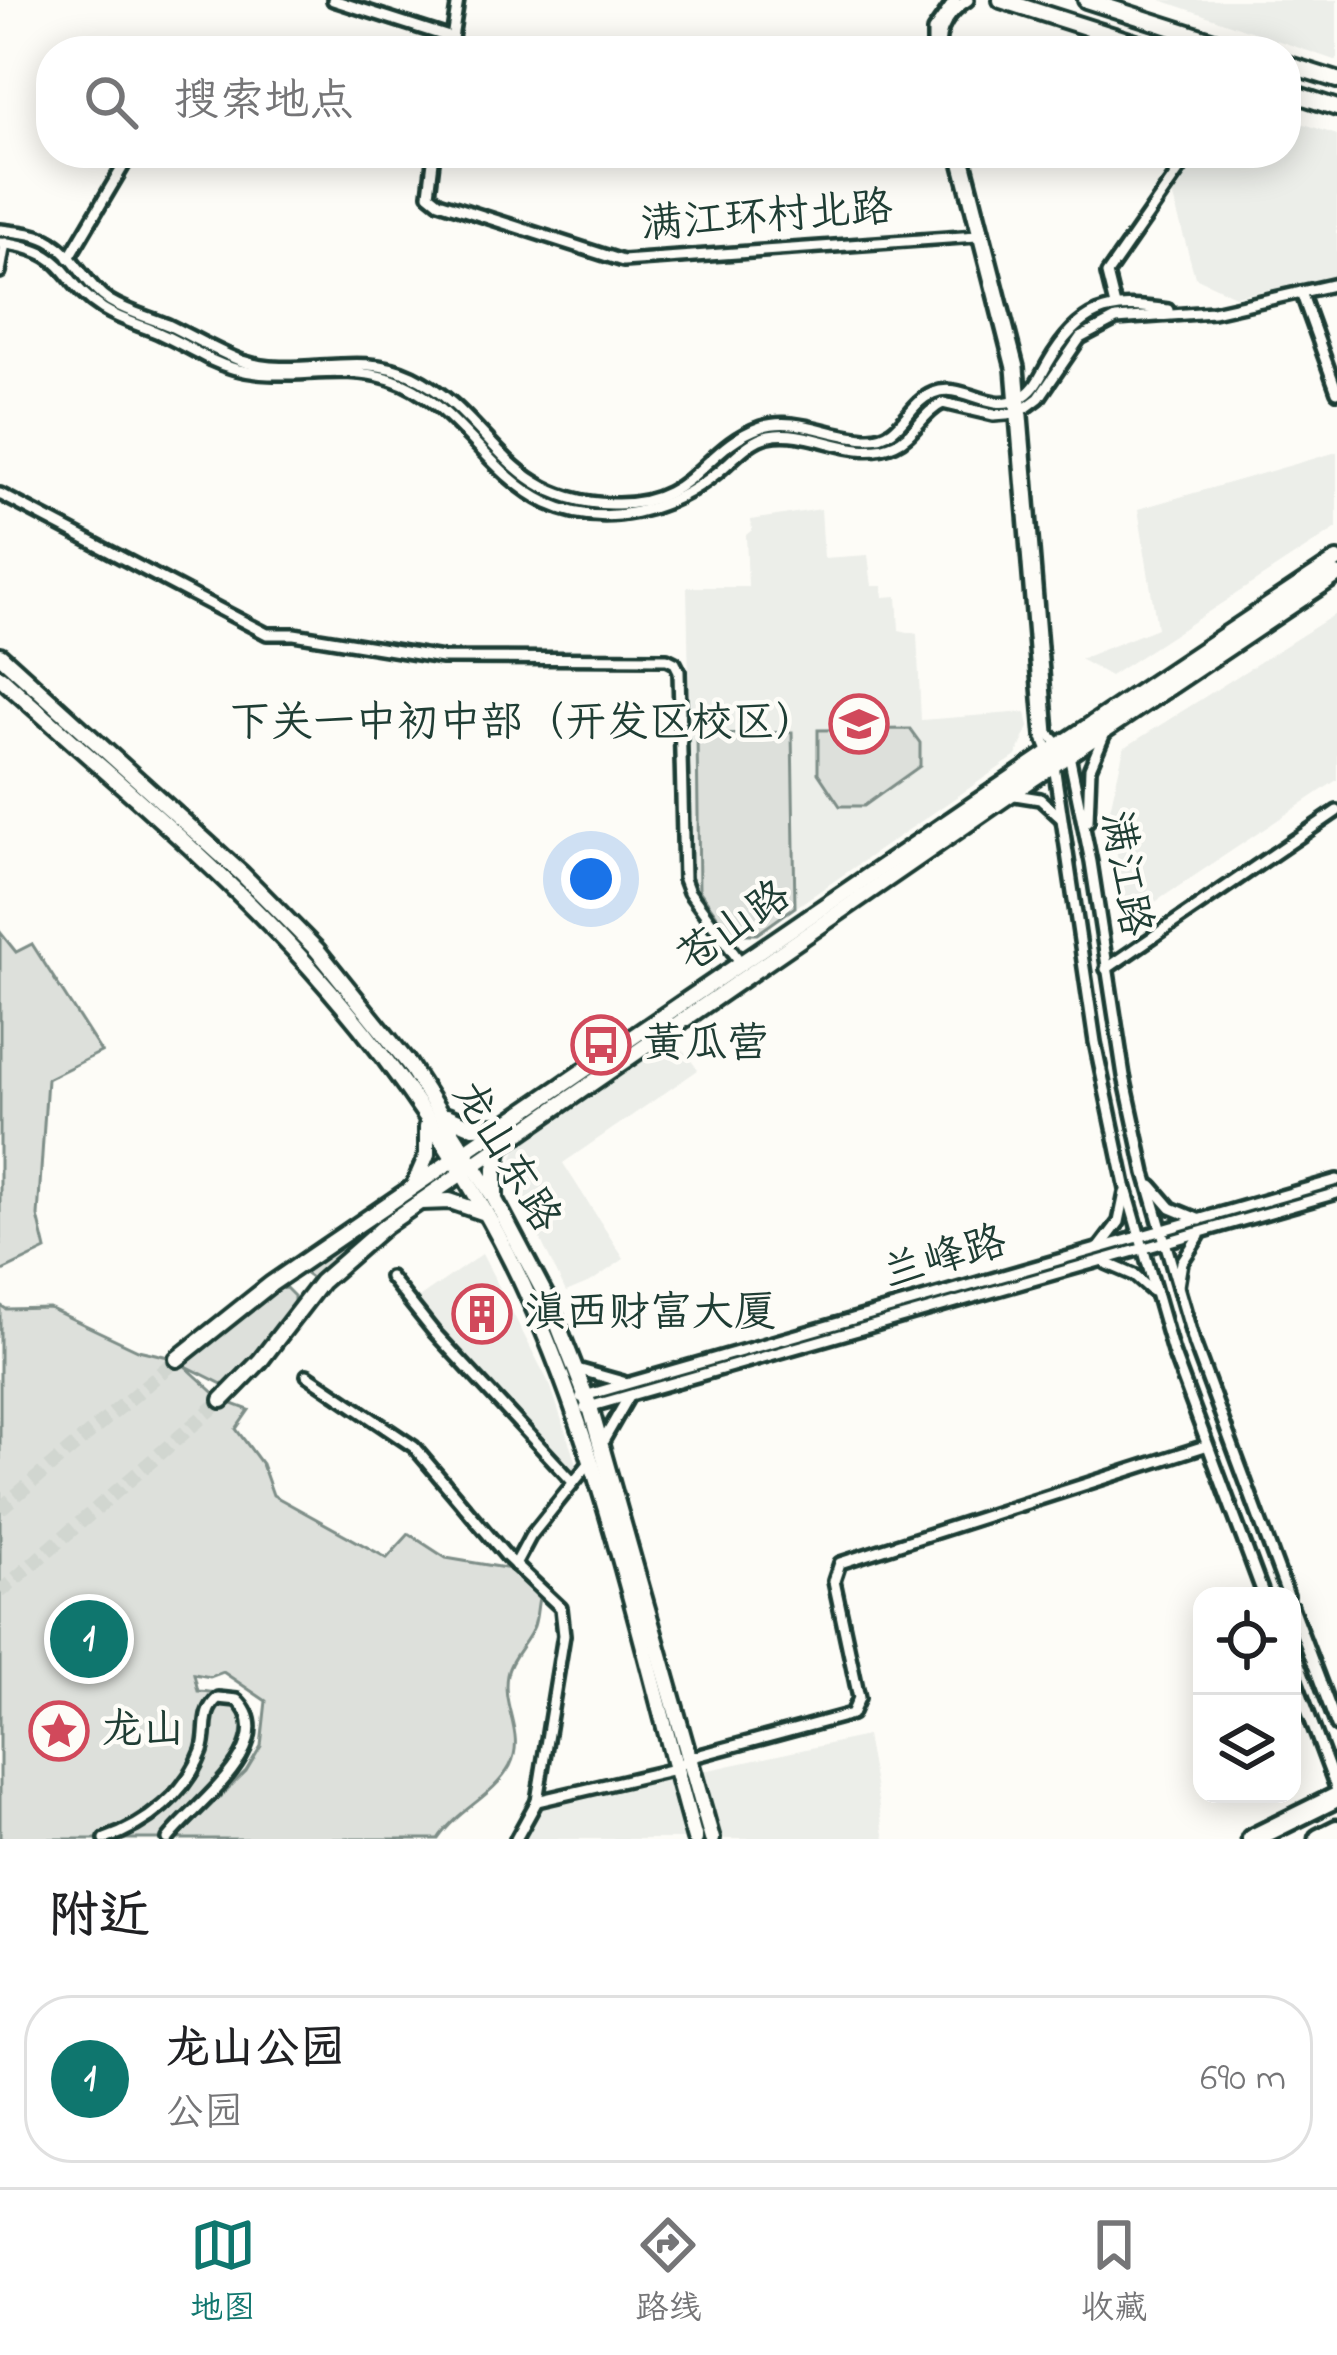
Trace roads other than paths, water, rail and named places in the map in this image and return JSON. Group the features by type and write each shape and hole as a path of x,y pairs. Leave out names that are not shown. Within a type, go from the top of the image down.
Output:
{"highway":[{"path":"1252,1839 1332,1797"}],"main road":[{"path":"1001,0 1114,36"},
{"path":"1086,0 1199,36"},
{"path":"1301,69 1337,80"},
{"path":"1301,96 1337,107"},
{"name":"苍山路","path":"177,1359 254,1296 463,1163 510,1122 1337,560"},
{"name":"苍山路","path":"1065,749 1111,727 1337,575"},
{"name":"龙山东路","path":"0,655 289,920 375,1018 440,1111 484,1213 602,1443 712,1839"},
{"name":"龙山东路","path":"0,677 277,932 362,1028 424,1115 496,1202 538,1278 577,1369 590,1462 694,1839"},
{"name":"苍山路","path":"463,1163 501,1145 1010,795 1050,759"},
{"path":"440,1111 472,1127 510,1122"},
{"path":"424,1115 427,1155 414,1196 450,1201 484,1213"},
{"path":"496,1202 494,1177 501,1145"},
{"name":"苍山路","path":"222,1400 334,1269 414,1196"},
{"path":"1331,1835 1332,1797"}],"street":[{"path":"333,0 446,36"},
{"path":"452,36 458,0"},
{"path":"939,0 940,21"},
{"path":"933,36 955,0"},
{"path":"939,36 968,0"},
{"path":"69,258 122,168"},
{"name":"满江环村北路","path":"432,168 429,194 439,202 623,261 977,236"},
{"name":"满江路","path":"963,168 1017,399"},
{"name":"满江路","path":"964,168 1013,340 1042,735 1062,820 1101,1080 1156,1295 1205,1445 1260,1587"},
{"path":"1115,306 1107,274 1181,168"},
{"path":"0,230 47,240 110,301 244,361 278,368 368,364 414,376 550,498"},
{"path":"0,272 2,243 47,254 104,310 235,370 269,377 359,374 401,383 439,409 513,479 550,498 595,503 643,502 681,488 772,435 804,436 865,449 891,446 943,403 994,415 1018,413 1039,398 1083,335 1116,320 1213,312 1337,284"},
{"path":"1301,292 1337,392"},
{"path":"723,460 748,434 770,424 857,438 886,436 926,397 941,391 957,391 994,404 1017,399 1034,387 1080,320 1115,306 1142,305 1185,313"},
{"path":"1054,352 1066,358"},
{"name":"满江路","path":"1018,413 1048,733 1065,749 1091,862 1129,1106 1178,1291 1285,1587"},
{"path":"0,494 266,634 294,634 442,658 667,659 675,663 679,671 684,879 694,900 742,963"},
{"path":"1091,862 1088,784 1095,752 1111,727"},
{"path":"1010,795 1040,799 1062,820"},
{"path":"1106,969 1337,811"},
{"path":"1145,1173 1164,1202 1201,1227 1182,1262 1178,1291"},
{"path":"1123,1176 1122,1214 1099,1256 1134,1275 1156,1295"},
{"name":"兰峰路","path":"1201,1227 1337,1180"},
{"name":"兰峰路","path":"580,1403 628,1384 1099,1256 1143,1250 1163,1238 1337,1193"},
{"name":"兰峰路","path":"580,1403 629,1396 1099,1256 1139,1238 1163,1238"},
{"path":"390,1277 573,1482"},
{"path":"577,1369 628,1384"},
{"path":"307,1375 414,1447 515,1565 554,1599 564,1619 537,1801 516,1839"},
{"path":"602,1443 629,1396"},
{"path":"537,1801 675,1769 689,1758 846,1716 857,1709 858,1692 834,1577 844,1560 1205,1445"},
{"path":"515,1565 530,1537 590,1462"},
{"path":"1301,1631 1337,1726"},
{"path":"1300,1695 1332,1797"},
{"path":"105,1839 132,1829 156,1812 199,1757 209,1706 218,1698 238,1700 250,1721 244,1752 168,1839"}],"tunnel":[{"path":"0,1509 177,1359"},
{"path":"0,1592 222,1400"}],"place":[{"name":"下关一中初中部（开发区校区）","path":"859,724"},
{"name":"黄瓜营","path":"601,1045"},
{"name":"滇西财富大厦","path":"482,1314"},
{"name":"龙山公园","path":"89,1639"},
{"name":"龙山","path":"59,1731"}]}
